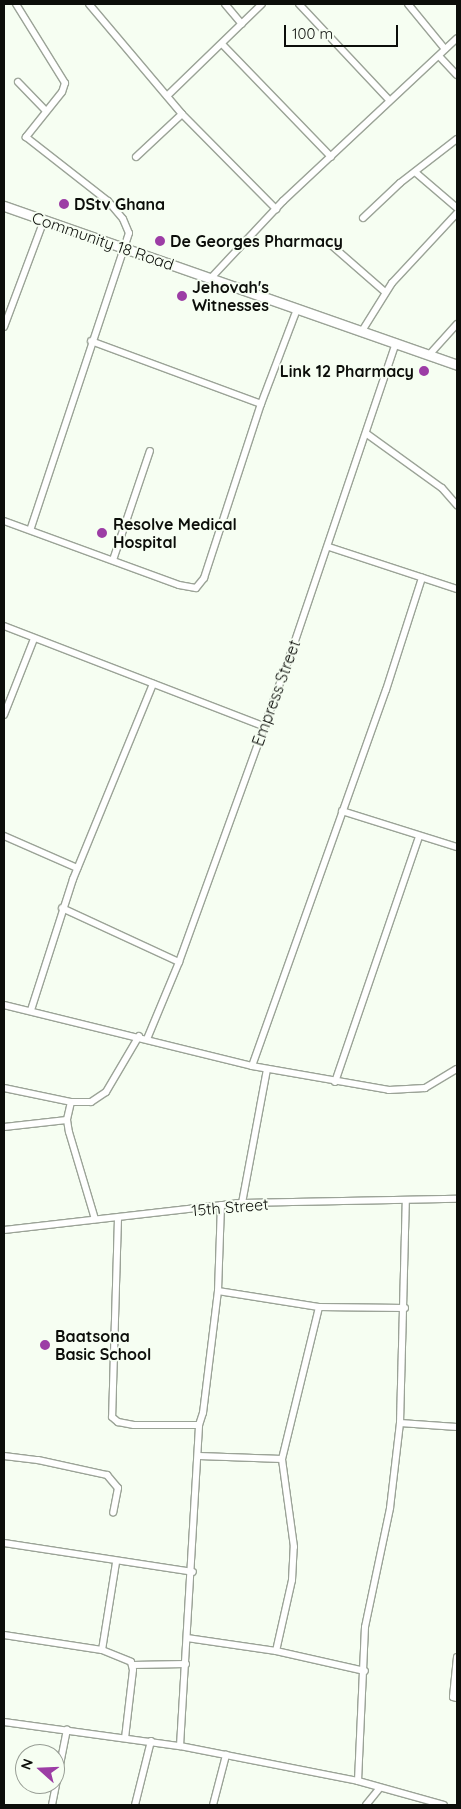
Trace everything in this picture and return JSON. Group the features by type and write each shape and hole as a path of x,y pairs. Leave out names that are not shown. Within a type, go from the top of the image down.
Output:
{"main road":[{"name":"Community 18 Road","path":"4,206 457,365"}],"street":[{"path":"16,4 65,83 65,88 26,138 108,202 123,219 129,233 91,341 77,393 30,530"},
{"path":"89,4 182,114 276,209"},
{"path":"225,4 242,24"},
{"path":"167,96 262,4"},
{"path":"299,4 389,100"},
{"path":"408,4 445,49"},
{"path":"210,279 276,209 389,100 457,38"},
{"path":"222,44 331,157"},
{"path":"439,56 457,75"},
{"path":"18,82 46,111"},
{"path":"136,157 182,114"},
{"path":"363,218 415,172 457,139"},
{"path":"415,172 457,208"},
{"path":"362,331 386,292 457,213"},
{"path":"4,327 44,220"},
{"path":"330,244 386,292"},
{"path":"4,521 188,588 201,583 261,404 297,309"},
{"path":"429,355 457,324"},
{"path":"91,341 261,404"},
{"name":"Empress Street","path":"147,1039 179,962 329,547 396,343"},
{"path":"367,434 442,488 457,506"},
{"path":"113,560 150,451"},
{"path":"329,547 457,589"},
{"path":"252,1066 422,578"},
{"path":"4,626 263,726"},
{"path":"4,715 34,639"},
{"path":"31,1010 62,908 153,684"},
{"path":"342,811 457,847"},
{"path":"4,836 78,868"},
{"path":"335,1082 419,836"},
{"path":"62,908 179,962"},
{"path":"4,1005 139,1036 252,1066 335,1082 410,1091 425,1088 457,1069"},
{"path":"4,1088 71,1102 91,1102 100,1098 139,1036"},
{"path":"242,1203 267,1069"},
{"path":"71,1102 67,1120 95,1219"},
{"path":"4,1127 67,1120"},
{"name":"15th Street","path":"4,1230 242,1203 457,1199"},
{"path":"358,1781 365,1671 365,1627 390,1508 400,1424 405,1308 406,1200"},
{"path":"180,1746 199,1456 199,1425 204,1413 218,1291 222,1205"},
{"path":"118,1218 112,1417 118,1422 134,1425 199,1425"},
{"path":"218,1291 319,1307 405,1308"},
{"path":"276,1651 292,1580 294,1547 282,1459 319,1307"},
{"path":"400,1424 457,1427"},
{"path":"4,1456 38,1460 106,1475 118,1488 113,1514"},
{"path":"199,1456 282,1459"},
{"path":"4,1544 116,1563 192,1572"},
{"path":"102,1650 116,1563"},
{"path":"4,1635 102,1650 132,1665 186,1664"},
{"path":"187,1638 276,1651 365,1671"},
{"path":"457,1657 453,1697 457,1698"},
{"path":"125,1738 132,1665"},
{"path":"4,1722 67,1729 180,1746 358,1781 444,1805"},
{"path":"52,1805 67,1729"},
{"path":"135,1805 152,1741"},
{"path":"213,1805 226,1755"},
{"path":"366,1805 380,1788"}],"place":[{"name":"DStv Ghana","path":"64,204"},
{"name":"De Georges Pharmacy","path":"160,241"},
{"name":"Jehovah's Witnesses","path":"182,296"},
{"name":"Link 12 Pharmacy","path":"424,371"},
{"name":"Resolve Medical Hospital","path":"102,533"},
{"name":"Baatsona Basic School","path":"45,1345"}]}
